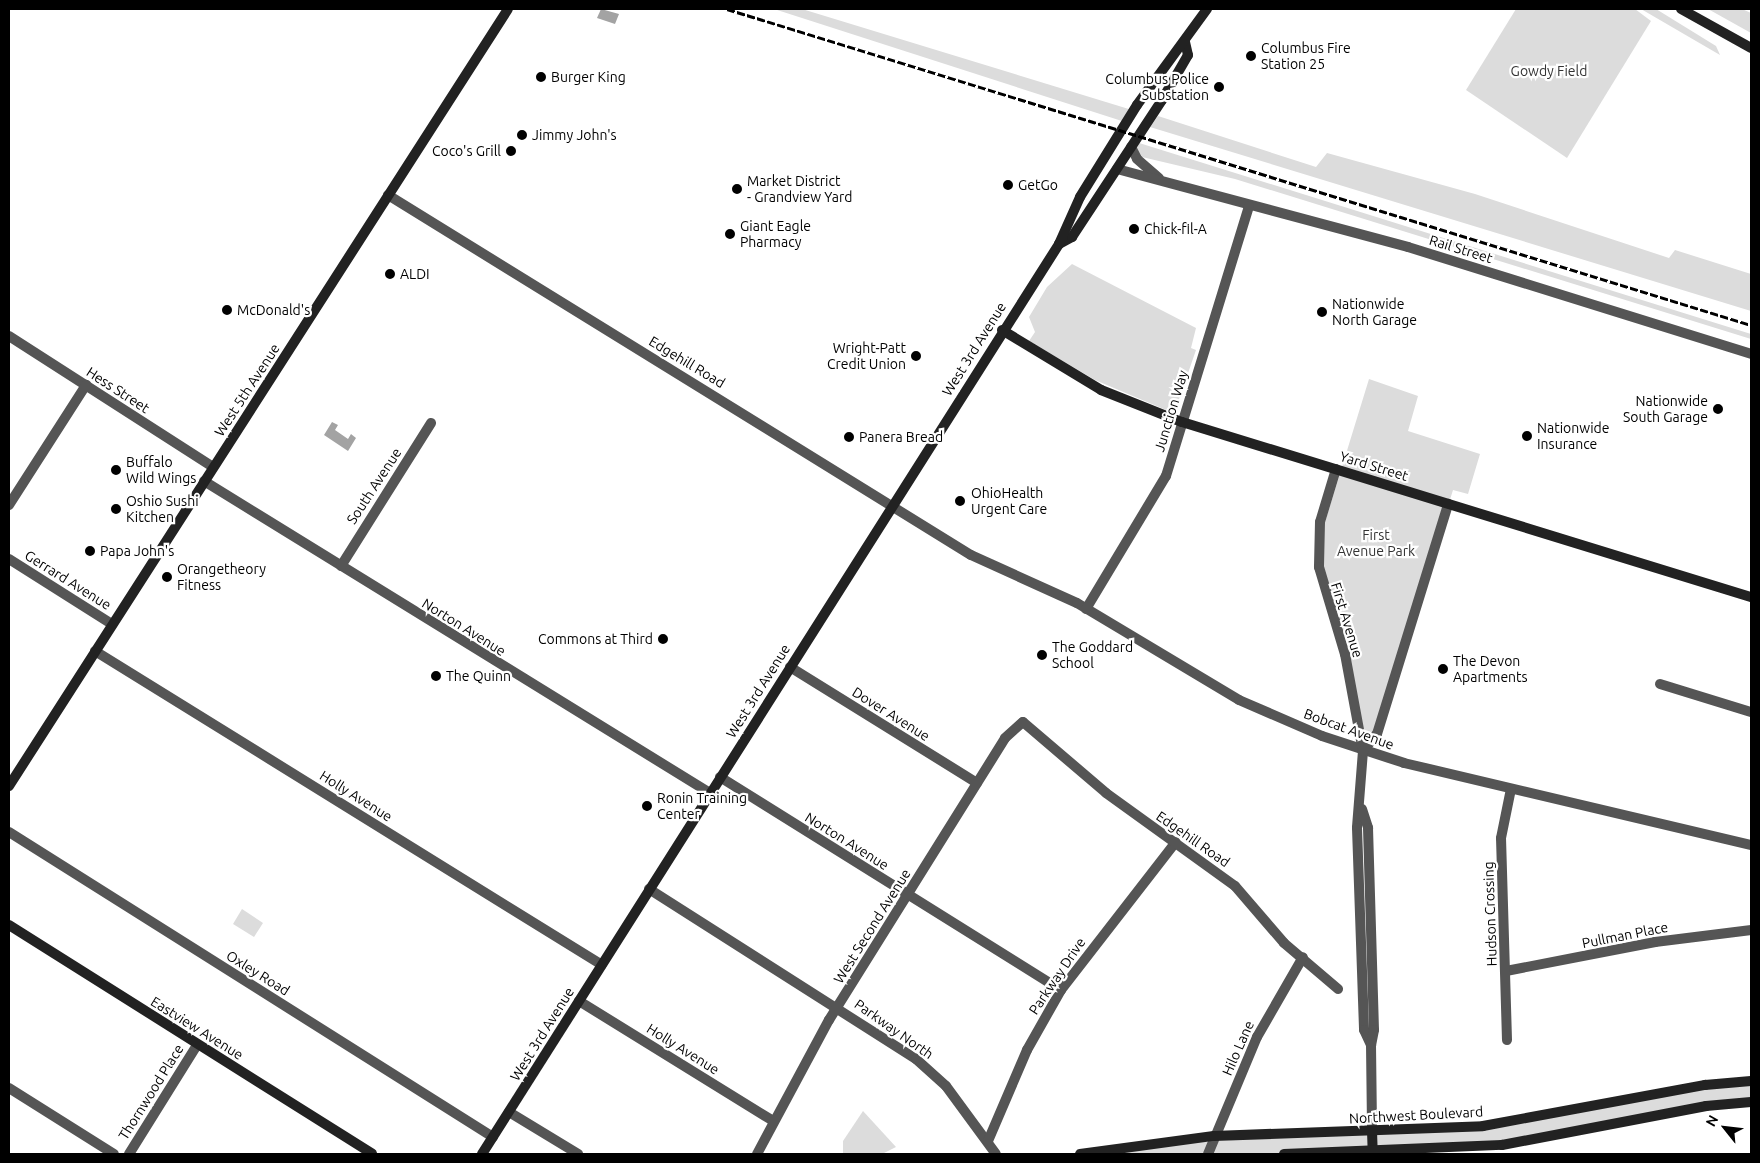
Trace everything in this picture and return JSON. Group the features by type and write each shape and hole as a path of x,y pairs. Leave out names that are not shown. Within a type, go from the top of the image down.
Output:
{"street":[{"name":"West 5th Avenue","path":"9,786 508,9"},
{"name":"West 3rd Avenue","path":"482,1154 1002,330 1059,244 1080,197 1154,78 1175,46 1185,42 1207,9"},
{"path":"1682,9 1751,48"},
{"name":"West 3rd Avenue","path":"1059,244 1072,237 1131,147 1188,55 1185,42"},
{"path":"1117,169 1111,153 1150,93 1154,78"},
{"name":"Rail Street","path":"1131,147 1137,160 1159,179"},
{"name":"Rail Street","path":"1117,169 1408,247 1751,354"},
{"name":"Edgehill Road","path":"388,195 892,504 971,556"},
{"name":"Junction Way","path":"1086,609 1156,498 1250,206"},
{"name":"Yard Street","path":"1002,330 1100,390 1182,422 1751,597"},
{"name":"Hess Street","path":"9,336 213,467"},
{"path":"9,505 86,385"},
{"name":"South Avenue","path":"341,566 432,422"},
{"name":"First Avenue","path":"1336,469 1320,522 1319,567 1345,654 1363,751 1362,809 1358,828 1364,1030 1370,1046 1373,1153"},
{"name":"Norton Avenue","path":"204,481 710,793"},
{"path":"1363,751 1377,734 1448,504"},
{"name":"Bobcat Avenue","path":"971,556 1086,609 1240,700 1363,751 1511,789 1751,845"},
{"name":"Gerrard Avenue","path":"9,559 112,624"},
{"name":"Holly Avenue","path":"95,651 602,965"},
{"name":"Dover Avenue","path":"790,667 977,783"},
{"path":"1660,684 1751,712"},
{"name":"Edgehill Road","path":"1023,722 1106,793 1235,886 1284,943 1303,957 1338,989"},
{"name":"West Second Avenue","path":"757,1154 773,1121 838,1006 1005,738 1023,722"},
{"name":"Norton Avenue","path":"720,778 1061,990"},
{"name":"Hudson Crossing","path":"1506,1040 1506,971 1501,838 1511,789"},
{"name":"Oxley Road","path":"9,832 493,1137"},
{"name":"Parkway Drive","path":"988,1141 1027,1050 1061,990 1176,842"},
{"name":"Parkway North","path":"649,889 838,1006 932,1072 988,1141 996,1154"},
{"name":"Eastview Avenue","path":"9,925 372,1154"},
{"name":"Pullman Place","path":"1506,971 1655,942 1751,930"},
{"name":"Hilo Lane","path":"1208,1154 1214,1136 1262,1028 1303,957"},
{"name":"Holly Avenue","path":"579,1001 773,1121"},
{"name":"Thornwood Place","path":"129,1154 197,1045"},
{"name":"Northwest Boulevard","path":"1080,1154 1164,1139 1497,1124 1705,1085 1751,1081"},
{"path":"9,1088 114,1154"},
{"path":"1284,1154 1373,1153 1502,1145 1706,1106 1751,1102"},
{"path":"509,1112 578,1154"}],"green space":[{"path":"774,9 802,9 1132,110 1125,122"},
{"name":"Gowdy Field","path":"1516,9 1635,9 1651,21 1567,158 1466,90"},
{"path":"1641,9 1656,9 1716,46 1720,55"},
{"path":"1708,9 1742,9 1751,13 1751,33"},
{"path":"1158,116 1316,167 1327,153 1475,194 1669,258 1675,250 1751,274 1751,311 1150,127"},
{"path":"1136,142 1751,334 1751,339 1235,179 1142,157 1135,152"},
{"path":"1072,264 1196,328 1191,348 1196,350 1176,408 1166,410 1095,380 1029,341 1035,332 1029,317 1047,287"},
{"name":"First Avenue Park","path":"1369,379 1418,396 1408,431 1480,454 1468,494 1453,490 1377,734 1363,751 1318,545"},
{"path":"242,909 263,923 254,937 233,924"},
{"path":"1751,1081 1751,1102 1539,1139 1284,1154 1080,1154 1112,1146 1469,1128"},
{"path":"863,1111 896,1147 882,1154 843,1154 843,1141"}],"shaded area":[{"path":"601,9 619,14 615,24 597,18"},
{"path":"332,422 338,425 335,430 348,439 351,434 356,438 348,451 324,435"}],"railway":[{"path":"727,9 1751,325"}],"place":[{"name":"Columbus Fire Station 25","path":"1251,56"},
{"name":"Burger King","path":"541,77"},
{"name":"Columbus Police Substation","path":"1219,87"},
{"name":"Jimmy John's","path":"522,135"},
{"name":"Coco's Grill","path":"511,151"},
{"name":"GetGo","path":"1008,185"},
{"name":"Market District - Grandview Yard","path":"737,189"},
{"name":"Chick-fil-A","path":"1134,229"},
{"name":"Giant Eagle Pharmacy","path":"730,234"},
{"name":"ALDI","path":"390,274"},
{"name":"McDonald's","path":"227,310"},
{"name":"Nationwide North Garage","path":"1322,312"},
{"name":"Wright-Patt Credit Union","path":"916,356"},
{"name":"Nationwide South Garage","path":"1718,409"},
{"name":"Nationwide Insurance","path":"1527,436"},
{"name":"Panera Bread","path":"849,437"},
{"name":"Buffalo Wild Wings","path":"116,470"},
{"name":"OhioHealth Urgent Care","path":"960,501"},
{"name":"Oshio Sushi Kitchen","path":"116,509"},
{"name":"Papa John's","path":"90,551"},
{"name":"Orangetheory Fitness","path":"167,577"},
{"name":"Commons at Third","path":"663,639"},
{"name":"The Goddard School","path":"1042,655"},
{"name":"The Devon Apartments","path":"1443,669"},
{"name":"The Quinn","path":"436,676"},
{"name":"Ronin Training Center","path":"647,806"}]}
